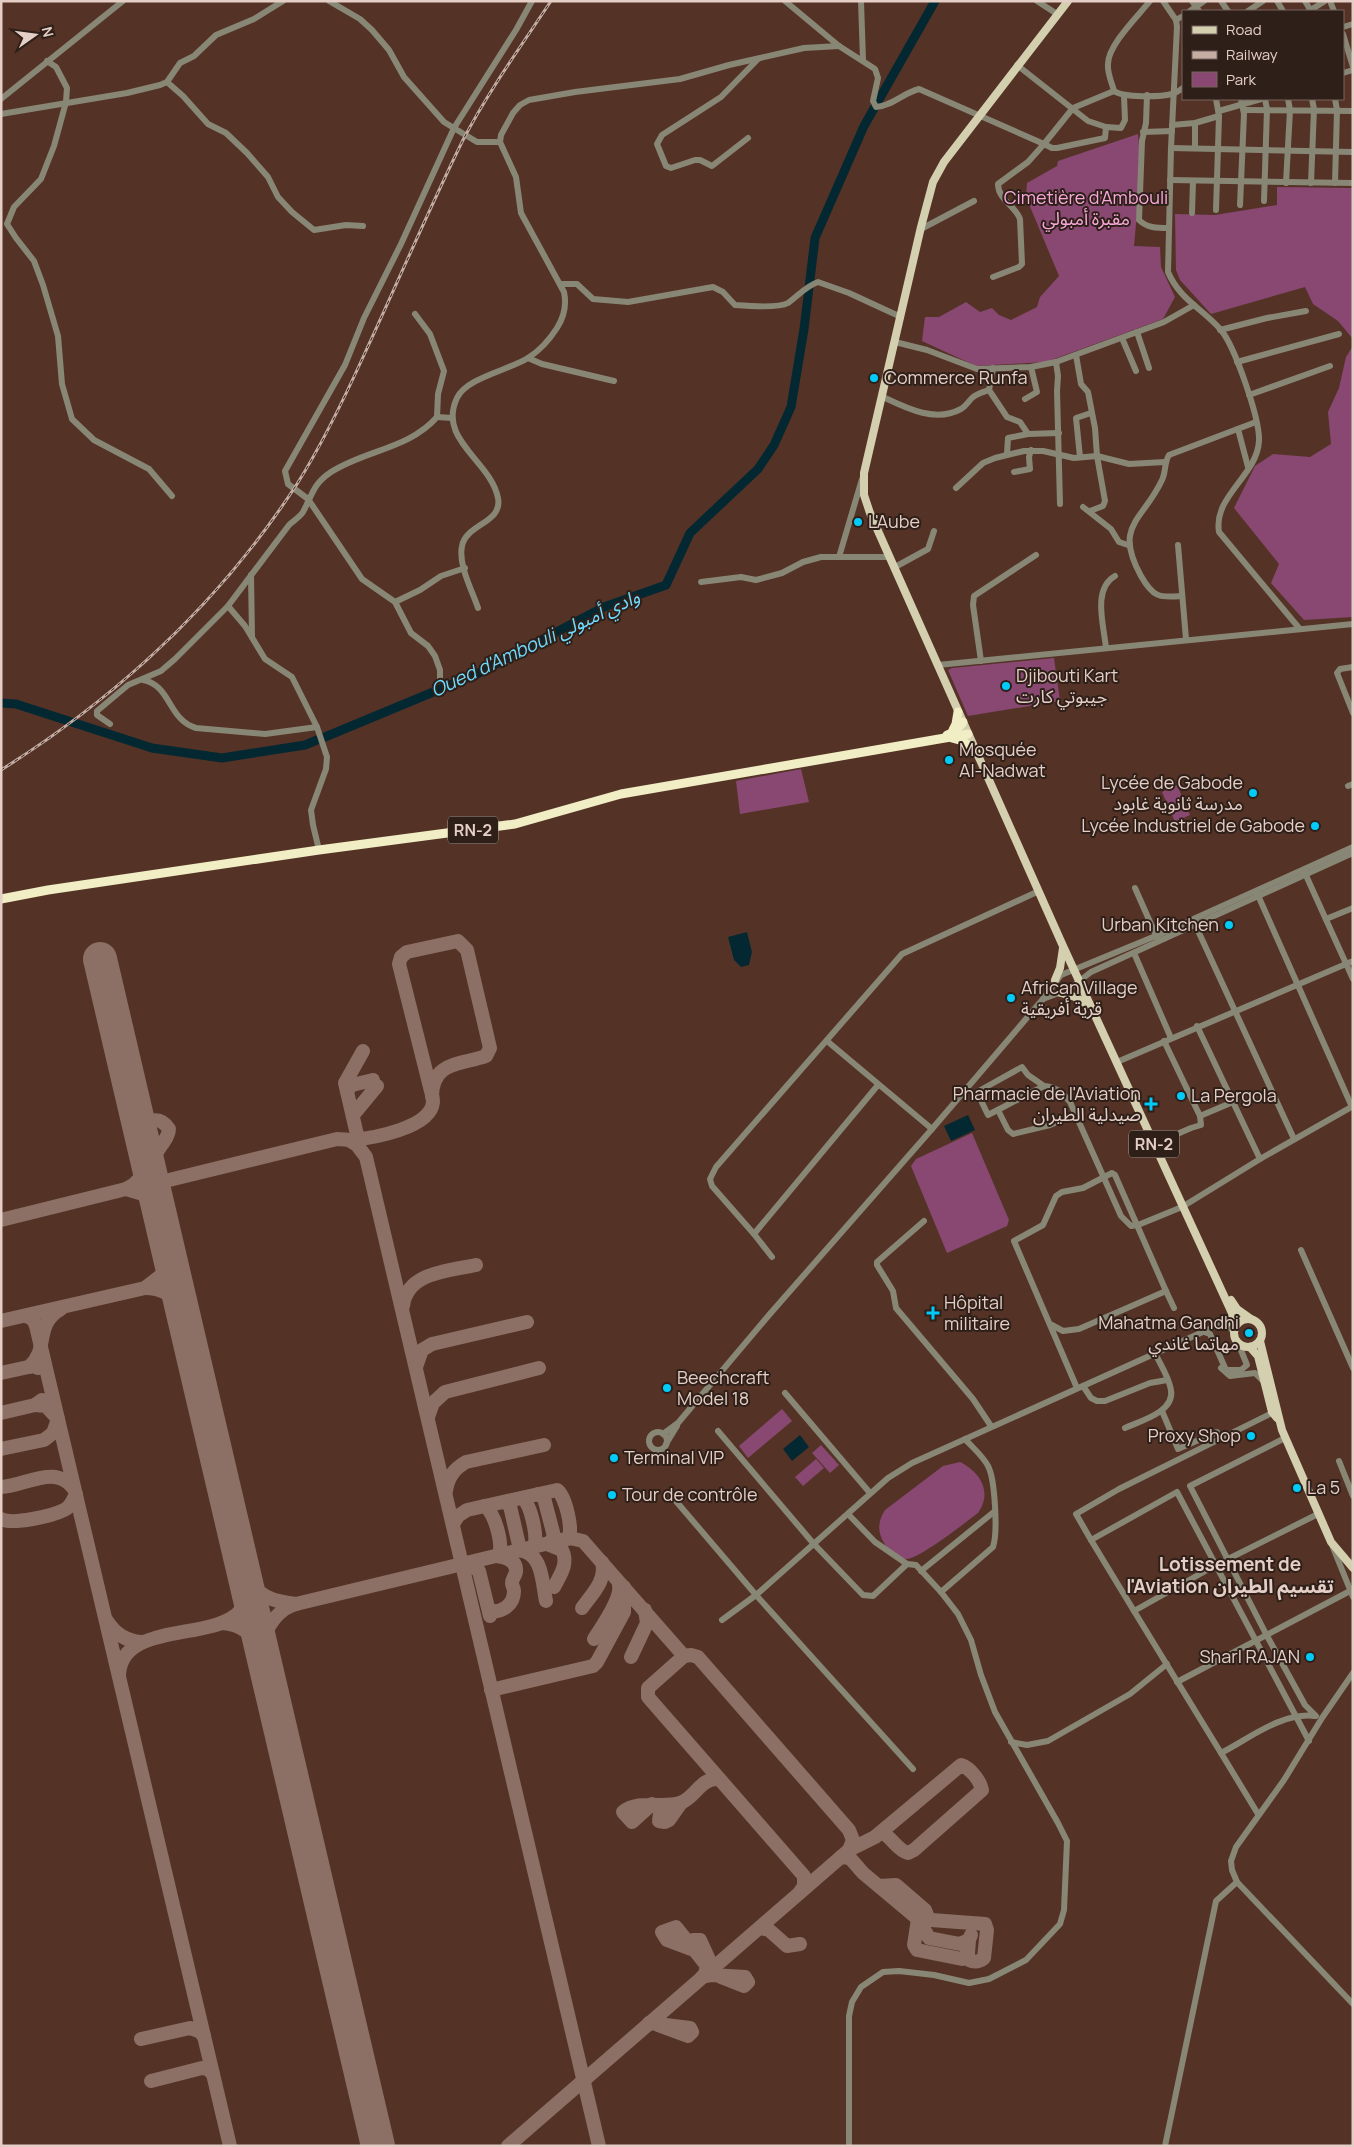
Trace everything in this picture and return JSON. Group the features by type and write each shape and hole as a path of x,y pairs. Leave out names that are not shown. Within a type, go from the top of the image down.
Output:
{"highway":[{"path":"946,737 955,728 958,712"},
{"path":"946,737 956,731 962,722"},
{"name":"RN-2","path":"1,899 319,850 516,824 621,794 968,734"},
{"path":"946,737 963,741 976,753"}],"main road":[{"path":"968,734 866,503 864,473 920,229 933,182 944,162 1068,1"},
{"name":"RN-2","path":"968,734 1182,1207 1217,1279 1233,1316 1238,1343"},
{"path":"1056,980 1063,946"},
{"path":"1061,993 1075,996 1092,1008"},
{"name":"RN-2","path":"1217,1279 1237,1309 1261,1327 1263,1334 1260,1341 1276,1413"},
{"path":"1226,1324 1233,1316"},
{"path":"1236,1328 1243,1320 1251,1319"},
{"path":"1238,1343 1250,1348 1260,1341"},
{"name":"RN-2","path":"1250,1348 1258,1356 1264,1382 1285,1438 1331,1542 1353,1568"}],"street":[{"path":"1,99 124,1"},
{"path":"1,114 143,90 167,82 180,63 194,56 216,35 254,19 283,1"},
{"path":"329,1 360,19 372,30 389,50 397,68 444,122 477,142 500,142"},
{"path":"440,679 440,670 435,656 428,646 411,633 395,602 370,586 353,568 308,499 288,484 285,471 344,365 364,318 397,252 454,128 516,30 532,1"},
{"path":"785,1 839,46 863,60 878,73 873,101 876,107 885,106 919,89 1048,147 1057,148 1105,138 1106,127"},
{"path":"861,1 863,60"},
{"path":"1037,1 1057,14"},
{"path":"1114,92 1108,67 1109,56 1114,46 1150,1"},
{"path":"1163,1 1176,20 1168,272 1177,290 1226,337 1238,362 1249,395 1259,442 1255,456 1221,508 1218,516 1219,532 1299,628"},
{"path":"1196,6 1204,1"},
{"path":"1249,1 1253,10 1263,1"},
{"path":"1312,10 1325,1"},
{"path":"1176,20 1182,17"},
{"path":"1344,37 1353,68"},
{"path":"478,608 465,568 462,547 464,538 471,530 495,514 498,507 498,498 495,489 481,466 463,447 457,435 452,418 454,404 462,390 470,384 528,358 553,334 562,319 566,306 566,299 560,284 521,214 516,177 500,142 501,135 513,113 520,105 529,100 575,92 680,80 759,58 804,48 839,46"},
{"path":"1176,59 1182,56"},
{"path":"748,138 712,166 700,160 695,160 670,168 666,166 657,144 662,135 721,97 759,58"},
{"path":"47,61 56,67 67,88 66,102 54,146 42,179 14,207 7,224 34,261 43,286 58,336 62,384 72,419 94,440 150,469 172,496"},
{"path":"1017,65 1088,121 1106,127 1121,128 1124,125 1124,96"},
{"path":"167,82 208,124 226,133 247,154 268,176 278,197 303,222 314,230 346,225 363,226"},
{"path":"993,277 1019,267 1022,264 1020,219 1018,214 1001,196 998,184 1028,162 1073,108 1114,92 1124,96 1173,94 1182,89"},
{"path":"1147,95 1146,123 1143,132 1139,220 1153,228 1168,228"},
{"path":"1216,100 1219,113 1219,148 1216,210"},
{"path":"1143,132 1195,123 1260,100"},
{"path":"1263,100 1267,109 1264,200"},
{"path":"1286,183 1289,151 1290,110 1288,100"},
{"path":"1311,183 1314,110 1312,100"},
{"path":"1335,100 1337,110 1335,183"},
{"path":"1242,105 1267,109 1353,111"},
{"path":"1240,205 1242,105"},
{"path":"1195,123 1195,148"},
{"path":"1171,148 1353,152"},
{"path":"1170,180 1353,183"},
{"path":"1192,212 1193,181"},
{"path":"920,229 974,201"},
{"path":"560,284 577,284 593,299 603,301 628,302 709,286 723,292 736,305 780,305 788,303 818,282 901,317"},
{"path":"895,342 927,350 977,369 1031,367 1056,362 1122,338 1171,319 1194,305"},
{"path":"1220,330 1266,318 1306,311"},
{"path":"110,724 97,714 97,710 128,684 161,671 228,606 289,525 302,513 314,487 330,472 419,434 437,417 438,394 444,371 430,334 415,314"},
{"path":"1137,332 1148,368"},
{"path":"1238,362 1339,334"},
{"path":"1122,338 1136,371"},
{"path":"1076,355 1082,384 1088,392 1091,413 1096,428 1097,456 1105,501 1103,506 1090,511"},
{"path":"528,358 542,364 614,381"},
{"path":"1056,362 1058,376 1060,504"},
{"path":"1249,395 1330,366"},
{"path":"1025,399 1037,392 1031,367"},
{"path":"993,368 989,390 1007,417 1020,422 1028,434"},
{"path":"882,397 911,410 944,414 961,409 975,396 989,390"},
{"path":"1080,457 1076,418 1091,413"},
{"path":"437,417 452,418"},
{"path":"1182,596 1163,598 1149,589 1136,566 1128,545 1136,519 1162,480 1165,462 1172,454 1256,422"},
{"path":"1238,429 1248,467"},
{"path":"1007,454 1008,438 1028,434 1059,433"},
{"path":"956,488 983,463 1007,454 1031,450 1074,458 1097,456 1129,464 1165,462"},
{"path":"1014,472 1030,469 1031,450"},
{"path":"839,557 864,473"},
{"path":"1083,507 1111,529 1119,542 1128,545"},
{"path":"895,567 928,550 934,531"},
{"path":"1178,545 1186,639"},
{"path":"980,661 973,605 974,596 1036,556"},
{"path":"701,582 741,578 756,580 782,573 812,560 839,557 890,557"},
{"path":"395,602 426,587 440,576 465,568"},
{"path":"251,573 252,638"},
{"path":"1106,648 1102,594 1109,579 1116,576"},
{"path":"228,606 265,659 292,677 316,727 327,757 326,769 311,810 312,825 319,850"},
{"path":"938,665 1353,624"},
{"path":"1353,667 1340,669 1337,673 1353,713"},
{"path":"139,679 150,681 157,686 180,720 187,726 265,734 316,727"},
{"path":"1043,999 1061,993 1091,972 1134,953 1158,939 1353,848"},
{"path":"1304,872 1353,854"},
{"path":"1304,872 1353,979"},
{"path":"1135,888 1158,939"},
{"path":"772,1257 712,1186 710,1179 712,1172 902,954 1038,891"},
{"path":"1044,1086 988,1115 977,1092 1022,1067 1028,1075 1044,1086 1054,1087 1064,1093 1076,1114 1121,1216 1131,1226 1138,1226 1182,1207 1294,1139 1352,1107 1296,985 1257,893"},
{"path":"1326,919 1353,908"},
{"path":"1194,922 1294,1139"},
{"path":"678,1423 674,1434 662,1449 657,1450 653,1448 649,1443 652,1434 663,1434 678,1423 1043,999 1056,980 1063,974 1158,939"},
{"path":"1134,953 1171,1038"},
{"path":"1117,1062 1197,1026 1353,961"},
{"path":"1197,1026 1260,1159"},
{"path":"827,1041 932,1129"},
{"path":"1154,1144 1191,1128 1201,1126 1200,1116 1164,1041"},
{"path":"754,1234 878,1085"},
{"path":"1200,1116 1232,1102"},
{"path":"998,1110 1008,1130 1013,1134 1050,1125 1076,1114"},
{"path":"1167,1380 1150,1383 1105,1401 1097,1401 1091,1398 1080,1387 1014,1241 1043,1225 1056,1196 1062,1192 1083,1188 1112,1173 1115,1175 1174,1308"},
{"path":"924,1221 877,1262 877,1265 893,1291 896,1308 973,1399 991,1426"},
{"path":"1301,1250 1353,1368"},
{"path":"1050,1324 1062,1331 1079,1329 1166,1291"},
{"path":"722,1620 756,1595 870,1493 912,1462 1216,1326 1226,1324 1236,1328"},
{"path":"1203,1332 1210,1334 1226,1370 1241,1370 1247,1365 1238,1343"},
{"path":"1203,1332 1207,1334 1222,1370 1227,1375 1238,1376 1252,1372 1264,1382"},
{"path":"1125,1428 1162,1411 1171,1396 1171,1390 1155,1353"},
{"path":"785,1393 870,1493"},
{"path":"1162,1411 1178,1449 1217,1432"},
{"path":"1258,1814 1076,1514 1119,1489 1276,1413"},
{"path":"718,1431 814,1542 863,1595 873,1596 907,1564"},
{"path":"663,1434 666,1444"},
{"path":"1091,1540 1178,1492 1285,1438"},
{"path":"941,1592 993,1547 996,1532 990,1470 965,1439"},
{"path":"1339,1460 1353,1496"},
{"path":"1190,1486 1266,1634 1305,1705 1319,1717"},
{"path":"1178,1492 1309,1741"},
{"path":"675,1500 756,1595 914,1768"},
{"path":"921,1571 995,1511"},
{"path":"848,1514 874,1542 907,1564 916,1565 958,1614 972,1640 995,1712 1067,1842 1064,1910 1060,1924 1026,1960 989,1980 969,1983 899,1971 883,1972 862,1987 852,2002 849,2016 849,2146"},
{"path":"1134,1611 1229,1559 1318,1514"},
{"path":"1177,1682 1266,1634 1352,1594 1331,1542"},
{"path":"1011,1742 1027,1745 1048,1741 1130,1694 1167,1664"},
{"path":"1353,1673 1319,1717 1309,1741 1232,1853 1232,1870 1237,1882 1353,2004"},
{"path":"1221,1753 1294,1715 1319,1717"},
{"path":"1165,2146 1216,1901 1237,1882"}],"green space":[{"name":"Cimetière d'Ambouli مقبرة أمبولي","path":"1138,134 1141,169 1134,246 1160,247 1161,267 1175,297 1163,319 1046,362 976,366 922,341 925,317 939,317 966,302 980,312 992,308 999,315 1011,320 1037,307 1040,297 1059,276 1026,197 1027,183 1057,166 1058,161"},
{"name":"Cimetière d'Ambouli مقبرة أمبولي","path":"1277,187 1353,188 1353,339 1338,321 1313,304 1305,287 1211,314 1180,280 1176,270 1175,214 1215,215 1277,205"},
{"path":"1353,346 1353,617 1304,620 1271,583 1279,564 1234,508 1255,466 1273,454 1310,457 1331,444 1328,412 1339,388 1346,357"},
{"name":"Djibouti Kart جيبوتي كارت","path":"1054,658 1060,701 968,716 948,670 952,668"},
{"path":"801,769 809,802 740,814 736,781"},
{"path":"1177,785 1190,815 1175,822 1162,792"},
{"path":"972,1133 1009,1220 1007,1226 947,1253 911,1166 916,1159"},
{"path":"782,1409 792,1421 748,1458 739,1446"},
{"path":"821,1445 839,1465 830,1473 812,1453"},
{"path":"816,1459 824,1468 803,1486 795,1477"},
{"path":"960,1462 973,1471 982,1483 984,1498 978,1513 921,1554 906,1559 893,1553 884,1543 879,1530 881,1518 885,1510 943,1466"}],"water":[{"path":"747,932 752,952 749,965 741,967 734,960 728,937"},
{"path":"968,1115 975,1130 951,1141 944,1126"},
{"path":"800,1435 809,1447 792,1461 783,1449"}],"waterway":[{"name":"Oued d'Ambouli وادي أمبولي","path":"325,737 479,673 604,607 666,585 690,533 758,469 774,445 791,407 804,329 815,238 864,126 935,1"},
{"name":"Oued d'Ambouli وادي أمبولي","path":"1,703 16,704 152,748 222,758 305,745 317,740"}],"taxiway":[{"path":"155,1193 157,1187 165,1181 337,1139 352,1140 386,1134 400,1130 422,1119 430,1111 433,1098 432,1097 399,964 401,957 407,952 458,941 467,950 490,1048 486,1056 458,1063 442,1071 433,1085 432,1097"},
{"path":"358,1139 345,1083 363,1051"},
{"path":"347,1090 352,1085 373,1080"},
{"path":"353,1115 377,1086"},
{"path":"140,1130 154,1120 162,1122 169,1129 166,1138 153,1159 150,1172"},
{"path":"349,1140 357,1145 366,1157 599,2146"},
{"path":"1,1220 126,1189 140,1179 148,1163"},
{"path":"126,1189 143,1194 157,1203"},
{"path":"1,1321 145,1288 163,1274 170,1256"},
{"path":"403,1306 406,1295 412,1286 421,1280 431,1275 476,1265"},
{"path":"145,1288 157,1289 166,1293 182,1309"},
{"path":"29,1367 39,1353 47,1322 52,1315 61,1309"},
{"path":"26,1316 33,1319 36,1326 230,2146"},
{"path":"416,1367 422,1350 432,1344 527,1322"},
{"path":"1,1373 33,1366 38,1368"},
{"path":"428,1417 433,1403 445,1392 539,1368"},
{"path":"1,1413 35,1405 42,1400"},
{"path":"1,1449 44,1440 53,1433 58,1419 46,1406 35,1405"},
{"path":"446,1491 452,1474 466,1462 544,1445"},
{"path":"1,1487 50,1477 67,1481 74,1489"},
{"path":"453,1524 458,1516 467,1510 557,1490 563,1498 568,1513 570,1528 568,1539"},
{"path":"1,1519 7,1521 23,1520 58,1512 68,1507 76,1494"},
{"path":"538,1494 544,1498 554,1536 550,1543"},
{"path":"522,1498 528,1507 533,1521 534,1547"},
{"path":"505,1502 510,1506 519,1545 518,1550 532,1556 540,1569 546,1601"},
{"path":"485,1506 492,1515 497,1529 500,1543 499,1555"},
{"path":"296,1604 570,1538 583,1541 684,1656"},
{"path":"547,1544 562,1550 565,1560 563,1569 554,1587"},
{"path":"489,1611 498,1611 510,1604 514,1590 512,1580 516,1572 515,1565 507,1558 496,1556"},
{"path":"582,1608 601,1581 602,1562"},
{"path":"463,1563 479,1571 490,1616"},
{"path":"244,1576 256,1589 267,1597 296,1604 289,1606 279,1614 270,1624 260,1642"},
{"path":"594,1639 615,1605 619,1585"},
{"path":"119,1676 123,1659 133,1648 149,1640 222,1623 236,1615 242,1606 247,1587"},
{"path":"491,1690 593,1666 624,1612 624,1587"},
{"path":"631,1657 647,1623 645,1610"},
{"path":"107,1621 121,1636 141,1642"},
{"path":"222,1623 246,1631 262,1651"},
{"path":"800,1892 804,1886 804,1876 648,1697 648,1688 684,1656 698,1657 849,1830 853,1840 849,1850"},
{"path":"508,2146 849,1850 875,1837 961,1765 977,1778 982,1790 914,1850 908,1853 904,1851 881,1832"},
{"path":"652,1804 632,1822 623,1812 636,1806 643,1805 651,1805 673,1805 680,1803 690,1797 702,1785 719,1779"},
{"path":"681,1803 669,1820 665,1822 659,1821 660,1813 681,1803"},
{"path":"841,1857 850,1858 863,1873 918,1919 985,1924 987,1930 984,1958 973,1962 969,1960 968,1954"},
{"path":"879,1886 896,1885 925,1910 927,1915 921,1920"},
{"path":"918,1919 914,1945 917,1950 962,1959 968,1954 969,1940"},
{"path":"918,1919 929,1938 960,1944 969,1940 971,1935"},
{"path":"705,1974 707,1966 676,1927 662,1932 667,1940 691,1949 690,1944 693,1940 700,1940 710,1962 708,1972"},
{"path":"760,1928 769,1930 787,1946 800,1944"},
{"path":"702,1977 711,1975 745,1977 748,1982 744,1986 716,1975"},
{"path":"649,2023 690,2028 692,2032 688,2036 658,2025"},
{"path":"141,2039 190,2028 199,2031 204,2036"},
{"path":"151,2081 202,2068 208,2069 213,2074"}],"runway":[{"path":"100,959 378,2146"}],"railway":[{"path":"1,770 86,711 165,643 235,568 267,527 297,484 333,421 463,140 494,87 551,1"}],"place":[{"name":"Commerce Runfa","path":"874,378"},
{"name":"L'Aube","path":"858,522"},
{"name":"Djibouti Kart جيبوتي كارت","path":"1006,686"},
{"name":"Mosquée Al-Nadwat","path":"949,760"},
{"name":"Lycée de Gabode مدرسة ثانوية غابود","path":"1253,793"},
{"name":"Lycée Industriel de Gabode","path":"1315,826"},
{"name":"Urban Kitchen","path":"1229,925"},
{"name":"African Village قرية أفريقية","path":"1011,998"},
{"name":"La Pergola","path":"1181,1096"},
{"name":"Pharmacie de l'Aviation صيدلية الطيران","path":"1151,1104"},
{"name":"Hôpital militaire","path":"933,1313"},
{"name":"Mahatma Gandhi مهاتما غاندي","path":"1249,1333"},
{"name":"Beechcraft Model 18","path":"667,1388"},
{"name":"Proxy Shop","path":"1251,1436"},
{"name":"Terminal VIP","path":"614,1458"},
{"name":"La 5","path":"1297,1488"},
{"name":"Tour de contrôle","path":"612,1495"},
{"name":"Sharl RAJAN","path":"1310,1657"}],"district":[{"name":"Lotissement de l'Aviation تقسيم الطيران","path":"1230,1575"}]}
